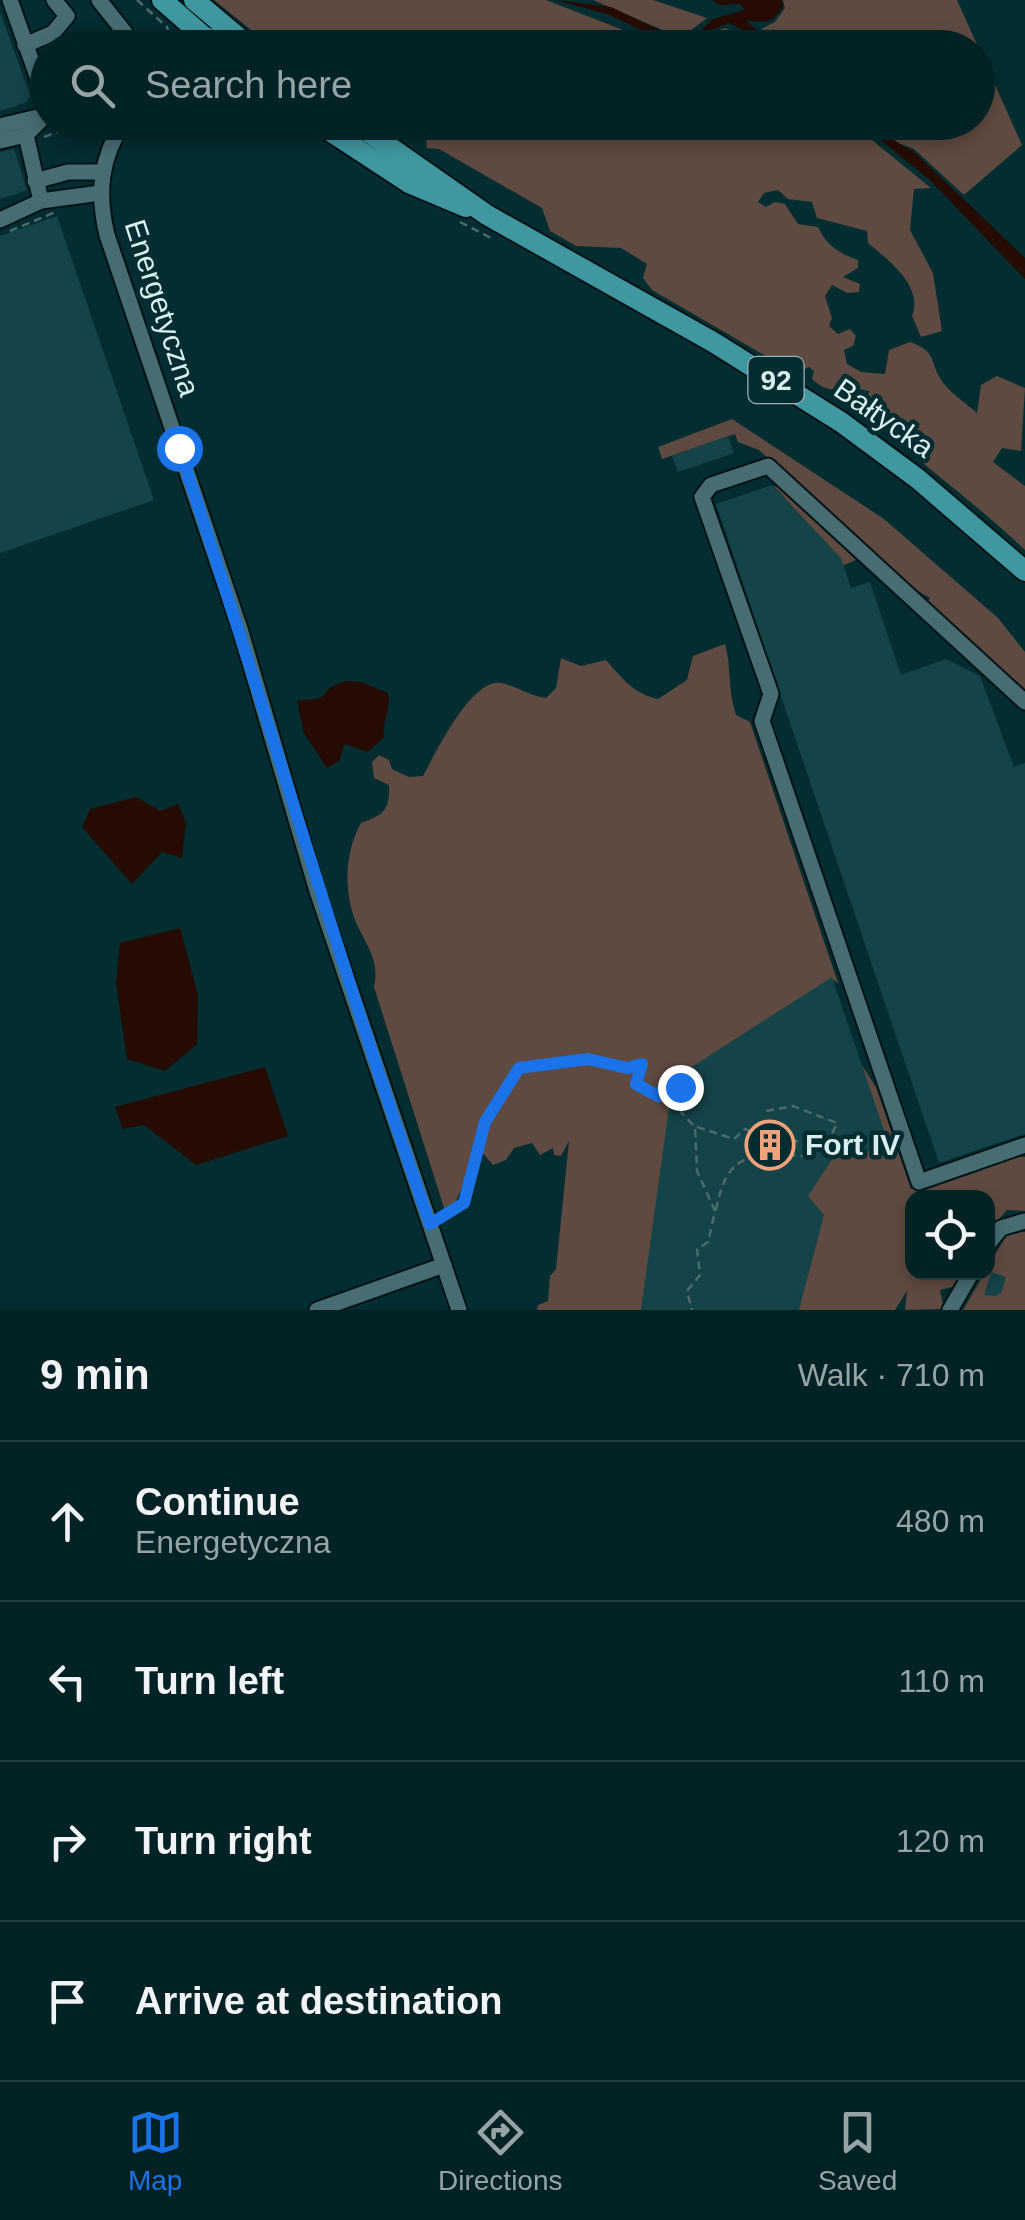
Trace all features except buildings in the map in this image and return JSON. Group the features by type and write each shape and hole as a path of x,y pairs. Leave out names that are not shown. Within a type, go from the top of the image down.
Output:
{"main road":[{"path":"159,0 191,30"},
{"path":"196,1 230,30"},
{"name":"Bałtycka","path":"343,140 409,183 487,215"},
{"name":"Bałtycka","path":"380,140 487,215 713,342 841,422 918,478 1025,571"}],"street":[{"path":"10,0 30,59"},
{"path":"54,0 68,16 56,30"},
{"path":"99,0 123,30"},
{"path":"159,0 175,30"},
{"path":"196,1 202,30"},
{"path":"25,45 30,43"},
{"path":"0,126 30,119"},
{"path":"0,141 32,140 41,201"},
{"name":"Energetyczna","path":"116,140 102,172 100,193 107,236 241,632 317,891 459,1310"},
{"path":"36,181 68,172 102,172"},
{"path":"0,220 41,201 100,193"},
{"path":"1025,702 768,466 711,485 702,497 771,694 762,721 921,1190 1025,1145"},
{"path":"995,1235 1000,1228 1025,1221"},
{"path":"317,1310 339,1306 444,1265"},
{"path":"950,1310 965,1280"}],"path":[{"path":"137,0 168,30"},
{"path":"32,140 40,140"},
{"path":"430,1224 464,1203 485,1122 519,1068 588,1059 627,1068 642,1064 636,1084 658,1096 671,1079 680,1087 680,1112 696,1127 734,1139 746,1129 760,1135 773,1129 812,1149"},
{"path":"692,1310 687,1291 700,1275 697,1248 708,1242 722,1179 735,1164 757,1153 803,1156 833,1132 836,1123 793,1106 761,1112"},
{"path":"696,1127 697,1171 716,1212"}],"shaded area":[{"path":"214,0 546,0 623,30 251,30"},
{"path":"556,0 611,7 660,30 642,30 607,14"},
{"path":"593,0 653,0 707,18 691,30 662,30"},
{"path":"712,0 782,0 783,7 771,20 746,21 757,30 743,30 729,23 701,30 713,19 745,10 740,4 720,5"},
{"path":"783,0 957,0 970,30 761,29 775,22 785,8"},
{"path":"995,85 1022,145 964,195 914,149 894,140 995,140"},
{"path":"426,140 872,140 931,188 914,189 910,230 933,273 942,331 921,337 912,316 913,294 909,284 868,243 867,231 817,218 812,202 788,199 778,190 764,193 758,202 766,207 775,202 785,204 798,224 818,227 834,248 858,260 858,268 843,277 860,284 859,292 847,293 832,285 825,296 832,318 829,326 838,334 850,329 856,336 853,346 844,350 847,364 861,372 885,374 889,350 910,342 928,353 943,383 977,413 981,385 997,376 1025,388 1021,451 1002,448 993,462 1025,486 1025,550 865,410 869,391 826,388 812,379 814,371 809,367 795,373 652,290 643,278 647,264 621,248 576,246 550,231 542,208 439,149 427,148"},
{"path":"881,140 893,140 913,151 1025,258 1025,279 930,180"},
{"path":"732,419 884,519 998,618 1025,652 1025,692 927,602 930,598 915,589 759,450 738,442 735,434 662,459 658,447"},
{"path":"774,486 780,486 856,560 844,565"},
{"path":"725,644 736,715 750,722 838,983 831,979 859,1061 876,1087 911,1189 1009,1156 1025,1157 1025,1211 1007,1210 995,1224 995,1190 905,1190 905,1280 959,1280 956,1286 940,1290 944,1309 905,1310 907,1291 895,1310 537,1310 538,1305 548,1301 550,1276 556,1269 569,1141 561,1156 554,1155 553,1148 540,1155 532,1143 514,1148 506,1160 493,1165 480,1150 453,1207 445,1211 374,987 374,960 349,897 349,858 356,834 361,823 384,810 388,800 389,785 374,778 372,762 379,755 389,760 392,769 409,777 423,776 445,735 478,692 501,683 546,698 556,688 561,658 581,666 606,660 635,689 658,699 687,680 693,656"},
{"path":"345,681 361,682 388,693 384,737 368,752 345,744 339,761 327,768 304,733 297,701 321,698 331,687"},
{"path":"136,797 160,811 178,804 186,822 182,858 162,852 132,884 82,827 90,809"},
{"path":"180,928 198,995 197,1044 165,1071 127,1059 116,983 120,943"},
{"path":"265,1067 288,1136 196,1165 144,1125 123,1129 115,1107"},
{"path":"1025,1232 1025,1310 963,1310 980,1280 995,1280 995,1255 1007,1234"}],"place":[{"name":"Fort IV","path":"770,1145"}],"route":[{"path":"179,448 241,632 317,891 430,1224 454,1213 464,1203 485,1122 519,1068 588,1059 627,1068 642,1064 636,1084 658,1096 671,1079 680,1087"}]}
